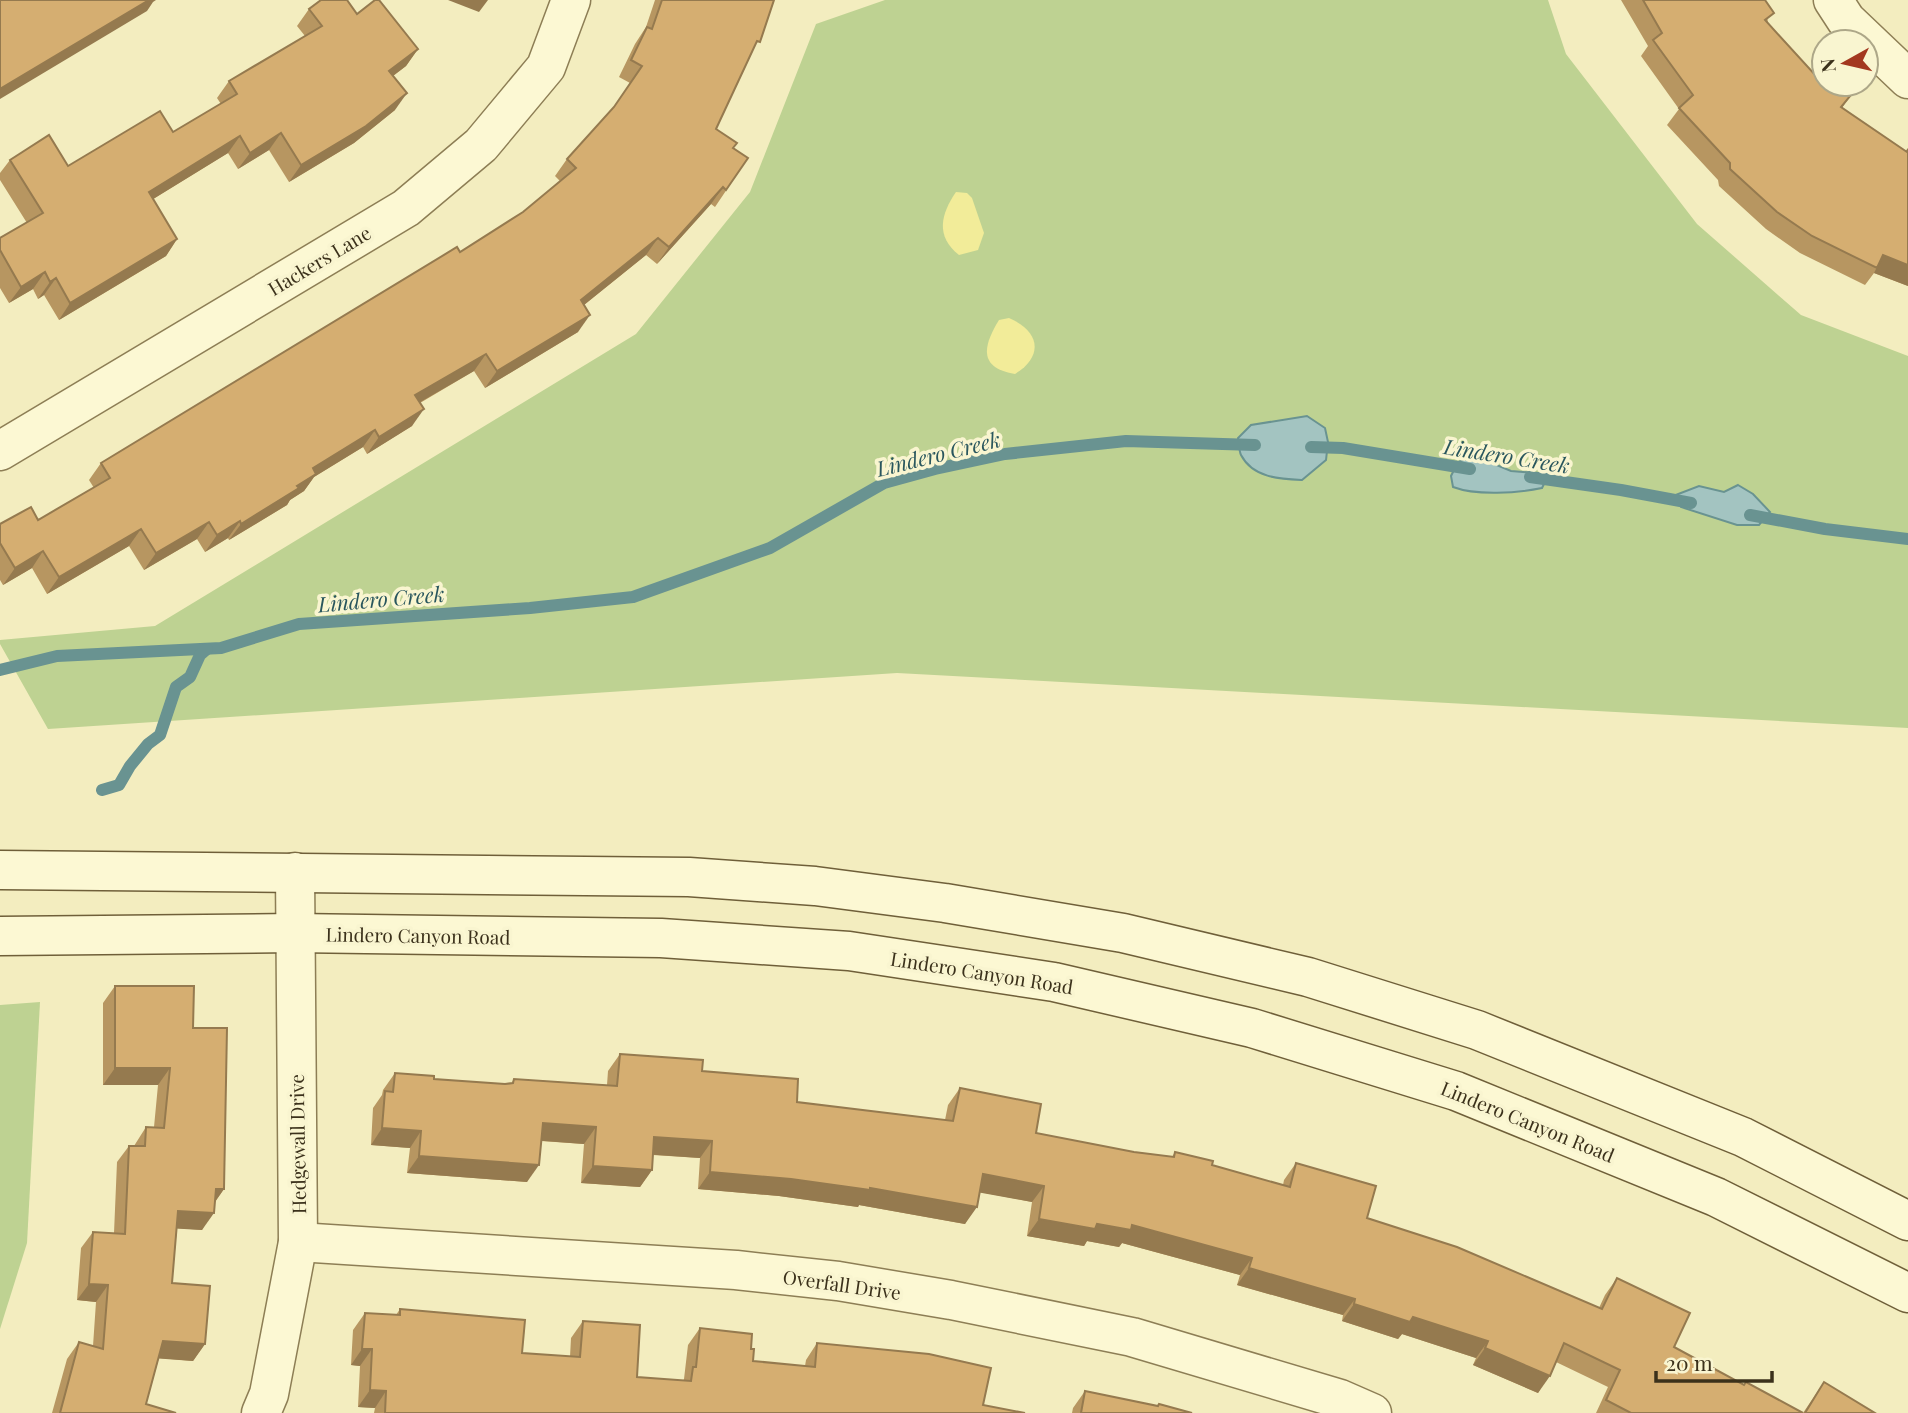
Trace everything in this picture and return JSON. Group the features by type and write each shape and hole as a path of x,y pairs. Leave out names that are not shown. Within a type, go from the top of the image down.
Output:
{"main road":[{"name":"Hackers Lane","path":"0,451 406,208 481,145 547,67 571,0"},
{"path":"1833,0 1846,20 1908,79"},
{"path":"0,870 690,877 814,887 945,903 1123,933 1308,977 1477,1030 1743,1137 1908,1221"},
{"name":"Hedgewall Drive","path":"261,1413 269,1394 298,1242 295,872"},
{"name":"Lindero Canyon Road","path":"0,936 294,933 661,938 849,951 1054,982 1252,1028 1456,1091 1716,1197 1908,1293"},
{"name":"Overfall Drive","path":"298,1242 736,1270 838,1281 951,1300 1132,1337 1349,1408"}],"green space":[{"path":"885,0 1548,0 1566,54 1697,224 1801,315 1908,356 1908,728 897,673 48,729 0,640 155,626 636,334 750,192 816,24"},
{"path":"40,1002 27,1243 0,1329 0,1005"}],"sand":[{"path":"956,192 967,193 972,198 984,233 978,250 959,255 946,240 943,225 947,208"},
{"path":"1009,318 1027,330 1034,344 1031,359 1015,374 995,367 987,354 987,347 999,320"}],"water":[{"path":"1307,416 1325,428 1328,442 1326,460 1302,480 1268,476 1246,463 1239,449 1238,438 1251,425"},
{"path":"1475,456 1511,471 1549,474 1542,488 1532,490 1485,493 1453,487 1451,476 1458,462"},
{"path":"1738,485 1753,494 1770,512 1759,525 1737,525 1681,507 1673,496 1699,486 1724,492"}],"building":[{"path":"0,0 149,0 0,89"},
{"path":"321,0 347,0 357,14 375,0 379,0 418,49 389,71 407,93 366,126 301,165 281,133 250,153 240,136 149,192 177,239 70,303 56,278 50,282 45,272 21,287 0,250 0,238 43,213 10,160 49,135 68,166 160,111 173,132 237,94 229,81 322,26 309,9"},
{"path":"662,0 774,0 760,42 757,41 716,129 737,143 733,148 748,158 726,190 723,187 669,247 658,238 581,300 590,315 497,371 486,354 415,395 424,409 379,437 375,430 313,468 316,474 297,486 299,488 241,524 240,521 217,535 209,522 156,553 141,529 59,577 43,551 15,568 0,543 0,524 31,507 38,520 110,478 101,463 457,247 460,252 523,212 576,168 567,159 614,107 642,66 631,60 647,27 652,29"},
{"path":"1643,0 1765,0 1774,13 1765,20 1810,69 1810,98 1848,98 1841,107 1907,152 1908,149 1908,265 1883,255 1877,268 1812,236 1777,212 1730,169 1730,163 1679,108 1693,95 1653,40 1662,33"},
{"path":"115,986 194,986 193,1028 227,1028 224,1189 216,1189 214,1213 178,1211 172,1283 210,1286 205,1344 163,1341 146,1404 176,1413 60,1413 79,1342 103,1349 108,1285 89,1284 93,1232 125,1234 129,1146 145,1146 146,1127 164,1128 170,1068 115,1068"},
{"path":"620,1054 703,1060 702,1071 798,1079 797,1102 953,1121 960,1088 1041,1104 1036,1133 1134,1152 1174,1157 1175,1152 1213,1161 1212,1165 1290,1187 1296,1163 1376,1186 1367,1218 1457,1247 1602,1309 1617,1278 1690,1313 1674,1347 1803,1413 1631,1413 1606,1400 1620,1370 1564,1343 1550,1376 1485,1348 1488,1341 1413,1317 1410,1322 1354,1304 1355,1299 1249,1268 1252,1258 1132,1225 1131,1230 1097,1224 1095,1229 1039,1219 1044,1186 983,1174 977,1207 870,1188 710,1172 712,1141 654,1137 652,1170 593,1166 596,1127 543,1123 539,1165 419,1156 421,1131 382,1128 385,1091 393,1092 395,1073 505,1084 513,1083 514,1079 617,1086"},
{"path":"400,1309 525,1320 522,1353 580,1357 583,1321 640,1325 637,1377 691,1381 693,1367 696,1367 700,1328 752,1334 753,1361 815,1367 817,1343 929,1354 991,1368 983,1405 1025,1413 385,1413 386,1391 370,1390 372,1349 362,1349 365,1313 400,1315"},
{"path":"1824,1382 1875,1413 1805,1413"},
{"path":"1085,1391 1158,1406 1159,1404 1192,1413 1081,1413"}],"waterway":[{"name":"Lindero Creek","path":"0,670 57,656 221,648 299,624 530,608 633,597 770,548 884,483 935,469 1005,454 1126,441 1255,445"},
{"name":"Lindero Creek","path":"1311,447 1343,448 1470,469"},
{"name":"Lindero Creek","path":"1530,477 1691,503"},
{"name":"Lindero Creek","path":"1750,515 1825,529 1908,539"},
{"path":"102,790 119,785 148,744 160,735 176,687 190,677 200,655 207,649"}]}
